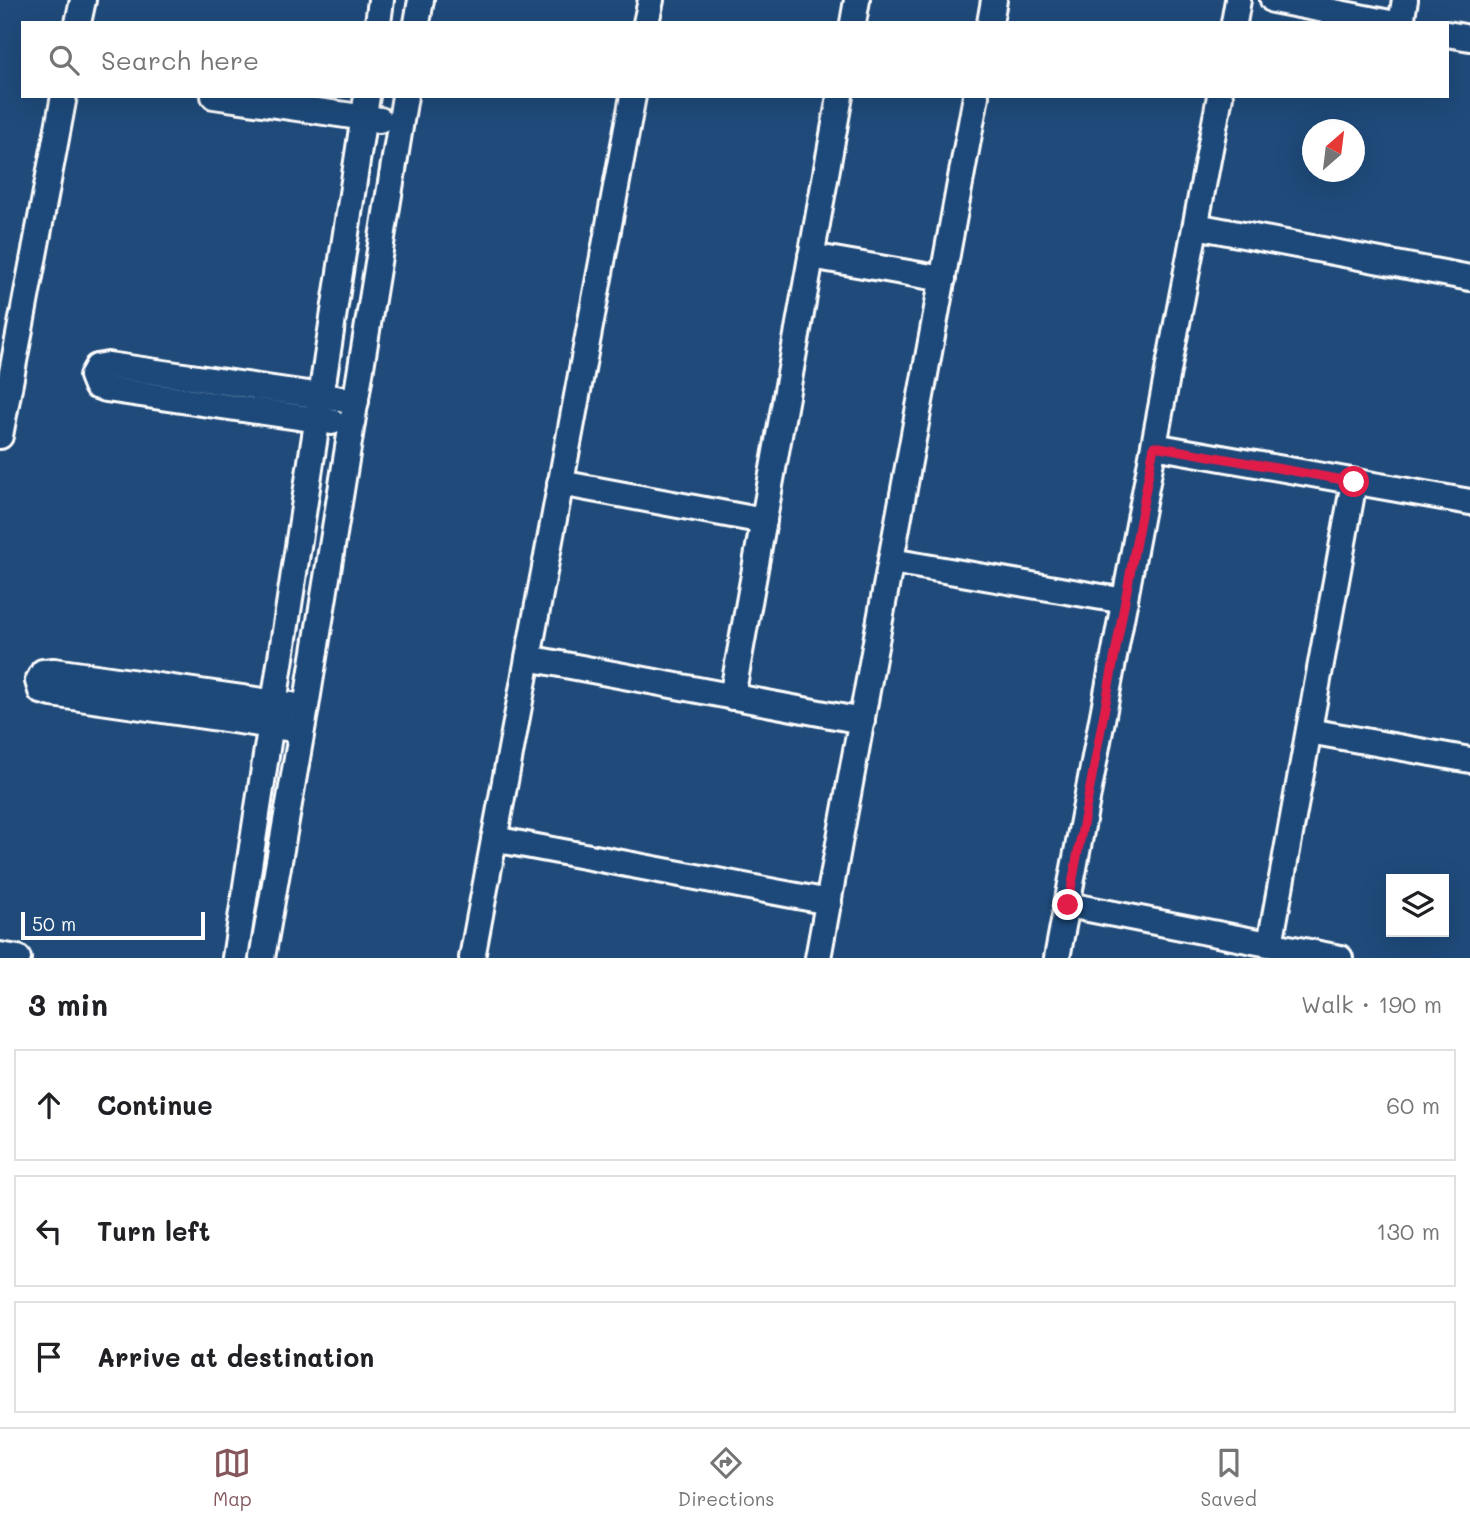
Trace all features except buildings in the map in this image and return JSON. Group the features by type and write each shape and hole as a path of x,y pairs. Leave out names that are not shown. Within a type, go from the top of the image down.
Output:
{"street":[{"path":"78,21 83,0"},
{"path":"378,21 382,0"},
{"path":"417,21 421,0"},
{"path":"646,21 651,0"},
{"path":"853,21 858,0"},
{"path":"989,21 994,0"},
{"path":"1234,21 1238,0"},
{"path":"1273,0 1380,21"},
{"path":"1401,21 1405,0"},
{"path":"1449,34 1470,38"},
{"path":"0,436 64,98"},
{"path":"241,98 365,107 404,107"},
{"path":"384,98 404,107"},
{"path":"472,958 633,98"},
{"path":"732,697 840,98"},
{"path":"818,958 976,98"},
{"path":"1058,958 1220,98"},
{"path":"236,958 365,107"},
{"path":"262,958 404,107"},
{"path":"1195,226 1470,278"},
{"path":"811,256 943,279"},
{"path":"319,408 108,365 97,367 92,376 96,386 106,389 354,413"},
{"path":"1154,446 1470,502"},
{"path":"1270,944 1354,482"},
{"path":"560,483 764,521"},
{"path":"891,561 1125,601"},
{"path":"528,658 862,722"},
{"path":"273,715 54,671 43,672 38,681 41,691 52,694 304,719"},
{"path":"1309,731 1470,760"},
{"path":"494,839 829,902"},
{"path":"1068,905 1340,958"},
{"path":"0,955 18,958"}],"route":[{"path":"1068,905 1154,446 1354,482"}]}
